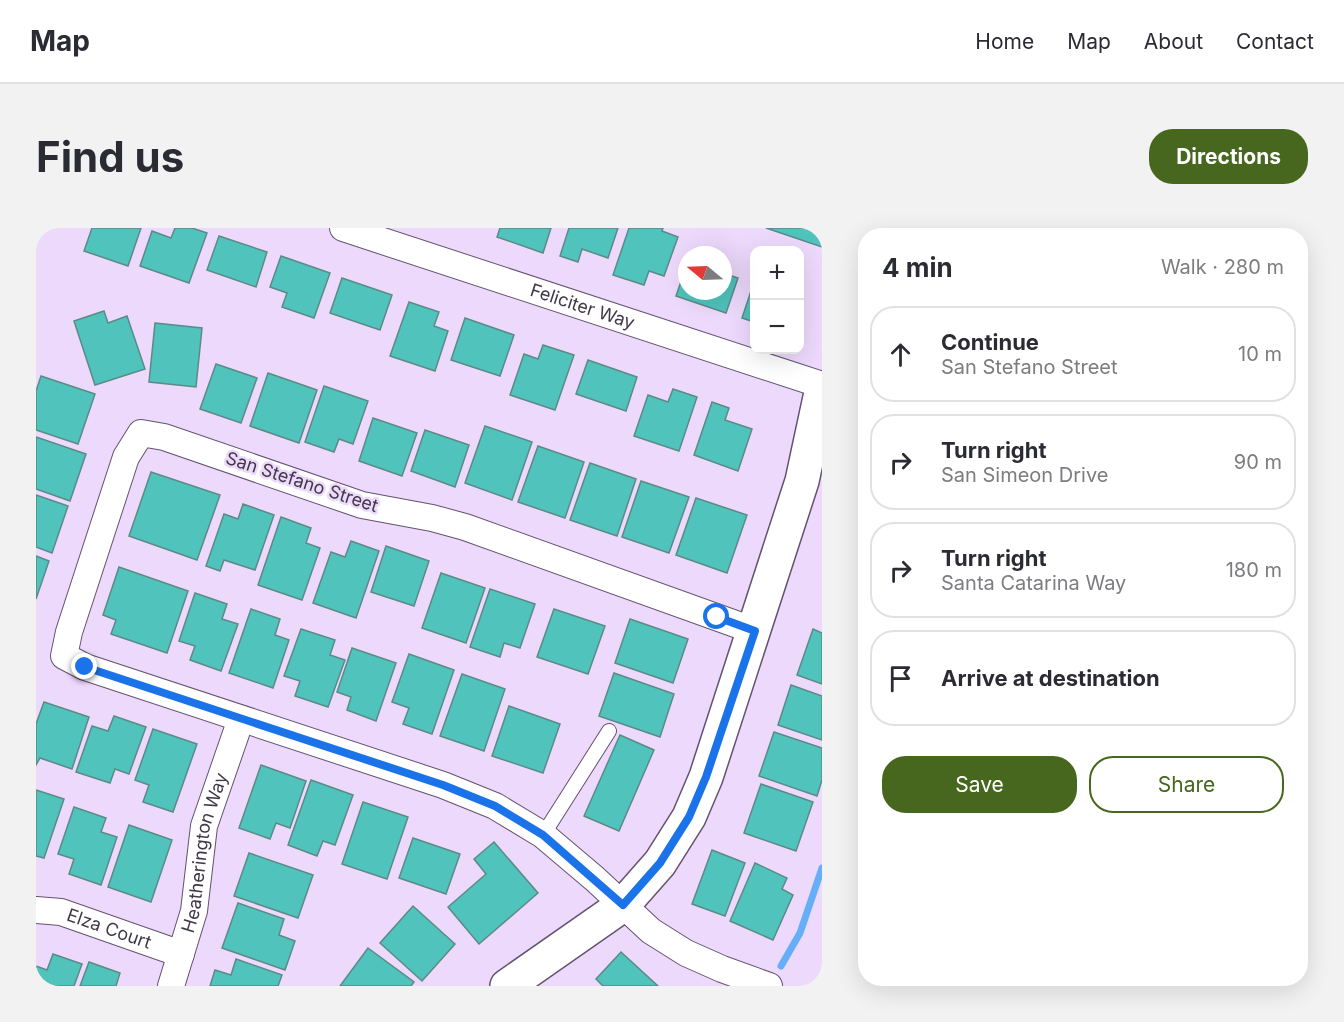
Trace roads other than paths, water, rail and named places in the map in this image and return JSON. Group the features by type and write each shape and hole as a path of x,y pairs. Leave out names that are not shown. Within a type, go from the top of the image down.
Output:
{"street":[{"name":"Feliciter Way","path":"343,228 822,386"},
{"path":"507,986 623,905 660,863 689,817 706,777 755,631 812,484 822,386"},
{"name":"San Stefano Street","path":"241,719 85,667 64,656 69,632 126,457 141,433 164,437 362,505 432,518 465,527 755,631"},
{"path":"241,719 443,785 495,806 543,835 651,931 686,953 769,986"},
{"name":"Heatherington Way","path":"171,986 194,911 204,826 241,719"},
{"name":"Elza Court","path":"36,910 61,912 182,954"}],"lane":[{"path":"543,835 609,731"}],"waterway":[{"path":"781,966 800,933 822,868"}]}
